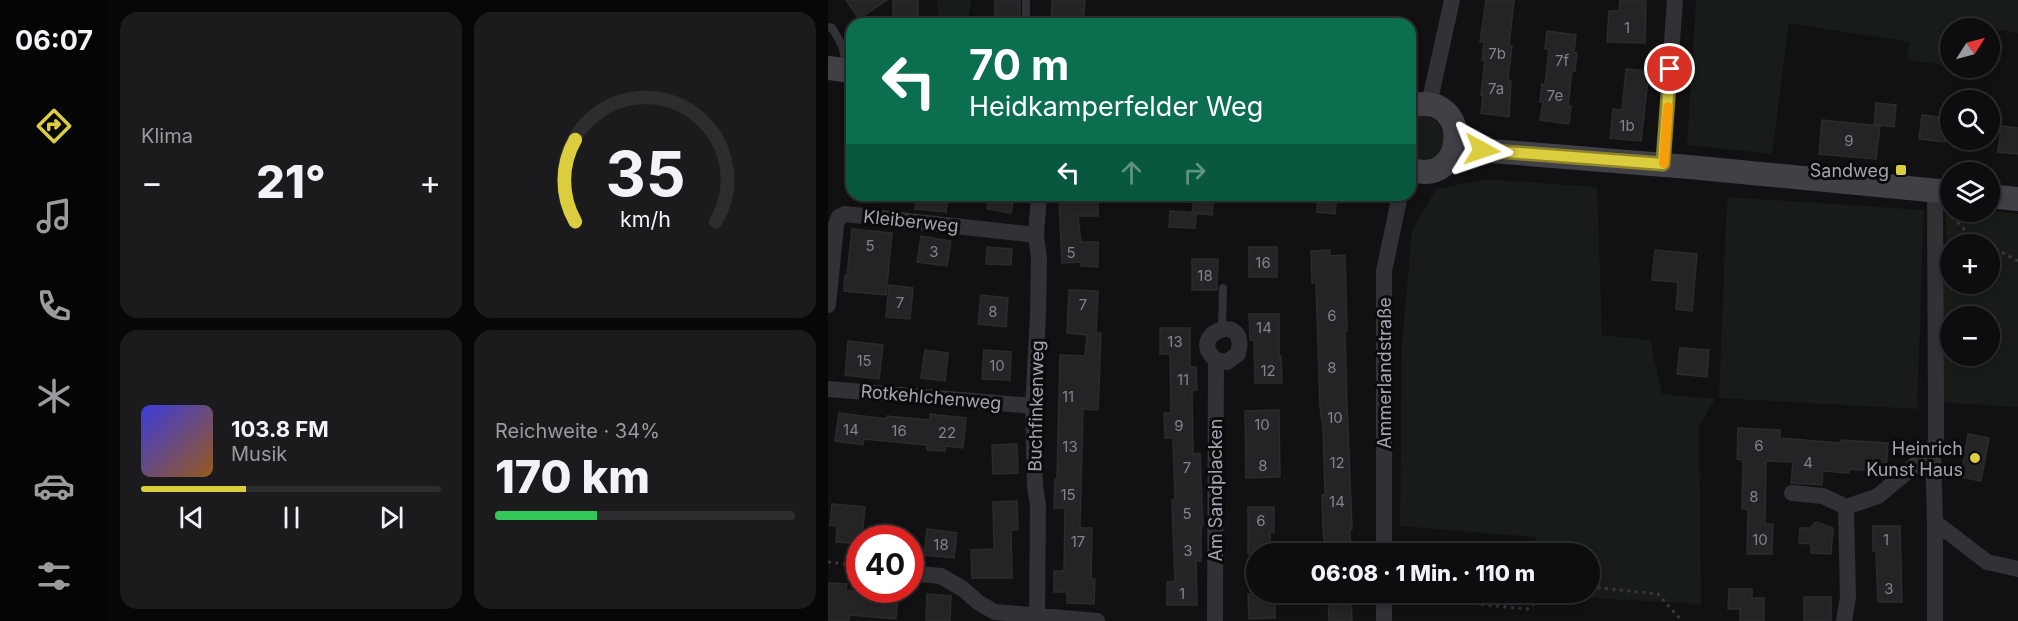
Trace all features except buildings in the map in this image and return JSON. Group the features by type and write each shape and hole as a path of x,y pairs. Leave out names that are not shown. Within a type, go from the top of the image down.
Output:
{"street":[{"path":"1416,170 1426,172 1436,170 1444,164 1455,148 1457,138 1452,120 1446,113 1420,105 1452,0"},
{"path":"1663,164 1675,0"},
{"path":"1455,148 1663,164 1940,194 1936,239 1936,440 1933,450 1935,621"},
{"path":"2000,197 2018,199"},
{"name":"Buchfinkenweg","path":"1037,619 1038,505 1035,486 1034,406 1038,316 1039,259 1036,235 1039,201"},
{"name":"Ammerlandstraße","path":"1384,543 1384,271 1399,201"},
{"name":"Kleiberweg","path":"828,305 836,225 839,217 845,214 1036,235"},
{"path":"1216,360 1227,362 1238,354 1241,344 1238,335 1232,330 1222,328"},
{"name":"Am Sandplacken","path":"1215,621 1216,360 1211,356 1208,348 1209,337 1222,328"},
{"name":"Rotkehlchenweg","path":"828,389 1034,406"},
{"path":"1791,493 1823,496 1846,507 1878,496 1933,450"},
{"path":"1844,621 1848,597 1846,507"},
{"path":"1935,522 1987,562 2018,569"},
{"path":"924,574 941,576 995,612 1037,619 1097,621"},
{"path":"1384,621 1388,603"}],"lane":[{"path":"1026,0 1026,18"},
{"path":"828,27 832,28 841,42 846,59 841,70"},
{"name":"Am Sandplacken","path":"1222,328 1223,288"}],"path":[{"path":"2000,251 2018,261"},
{"path":"828,562 846,564"},
{"path":"1600,588 1658,594 1682,621"},
{"path":"1472,603 1527,609 1535,603"}],"shaded area":[{"path":"937,0 971,0 969,18 938,18"},
{"path":"1696,0 2018,0 2018,33 2000,30 2000,18 1940,18 1940,65 1908,60 1909,42 1789,23 1772,154 1687,145"},
{"path":"1421,116 1435,120 1442,130 1445,141 1439,154 1425,161 1416,158 1416,118"},
{"path":"1486,179 1597,187 1602,335 1650,340 1662,394 1715,399 1699,426 1701,604 1600,599 1600,543 1536,543 1536,537 1400,526 1402,344 1412,230 1436,189"},
{"path":"1727,197 1924,210 1917,409 1719,398"},
{"path":"2000,212 2018,214 2018,407 1936,402 1940,342 1940,366 2000,366 2000,306 1942,306 1943,294 2000,294 2000,234 1947,234 1946,222 2000,222"}],"slow traffic":[{"path":"1664,163 1668,107"}],"place":[{"name":"Sandweg","path":"1901,170"},
{"name":"Heinrich Kunst Haus","path":"1975,458"}],"route":[{"path":"1482,150 1663,164 1670,69"}]}
